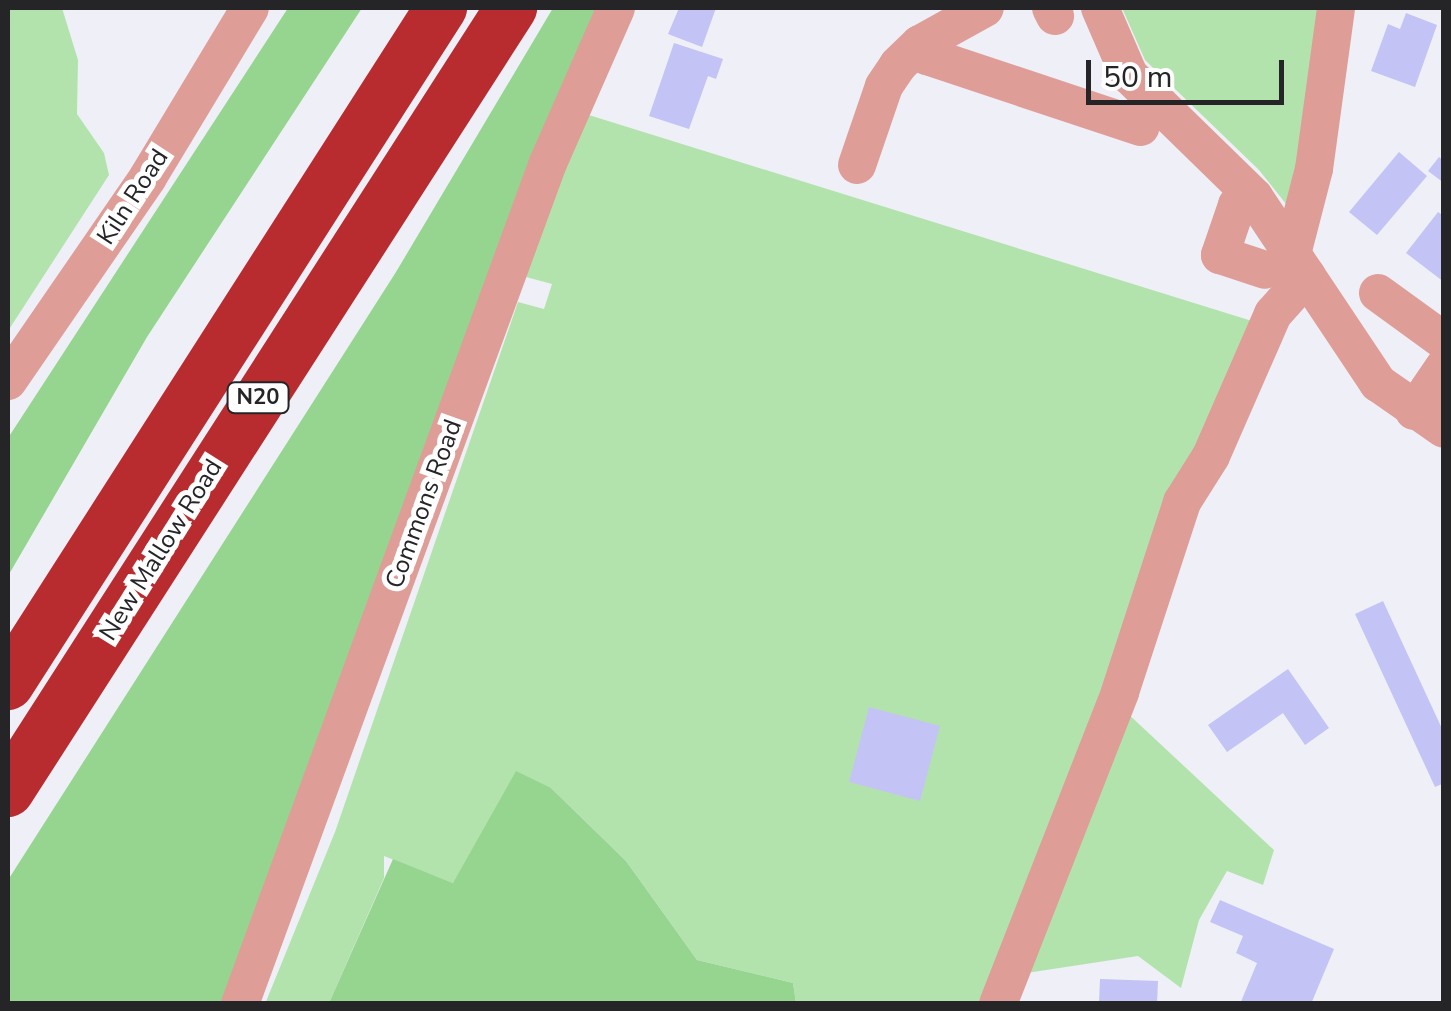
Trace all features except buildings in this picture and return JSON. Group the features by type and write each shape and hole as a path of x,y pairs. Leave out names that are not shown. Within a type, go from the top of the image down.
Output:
{"highway":[{"name":"N20","path":"8,684 441,8"},
{"name":"New Mallow Road","path":"8,791 511,8"}],"street":[{"name":"Kiln Road","path":"8,381 148,176 250,8"},
{"name":"Commons Road","path":"240,1004 548,162 616,8"},
{"path":"857,165 884,86 920,44 985,8"},
{"path":"1100,8 1129,75 1250,193 1288,267 1378,383 1429,420 1444,368"},
{"path":"998,1004 1120,692 1182,502 1211,456 1274,314 1314,169 1336,8"},
{"path":"920,44 927,56 1141,128"},
{"path":"1250,193 1237,205 1220,255 1288,267"},
{"path":"1378,293 1444,341"}],"green space":[{"path":"8,8 62,8 78,60 77,114 104,153 109,175 8,331"},
{"path":"288,8 362,8 147,337 8,576 8,438"},
{"path":"553,8 605,8 240,1003 8,1003 8,880 396,272"},
{"path":"1122,8 1331,8 1294,214 1259,170 1145,60"},
{"path":"576,111 1252,321 989,1003 796,1003 793,983 697,960 626,861 551,788 453,883 384,856 384,878 329,1003 265,1004 335,832 518,302 544,309 552,284 526,277"},
{"path":"1125,711 1274,850 1263,885 1227,871 1199,920 1181,988 1138,956 1020,974"},
{"path":"516,771 551,788 626,861 697,960 793,983 796,1003 329,1003 393,859 453,883"}]}
